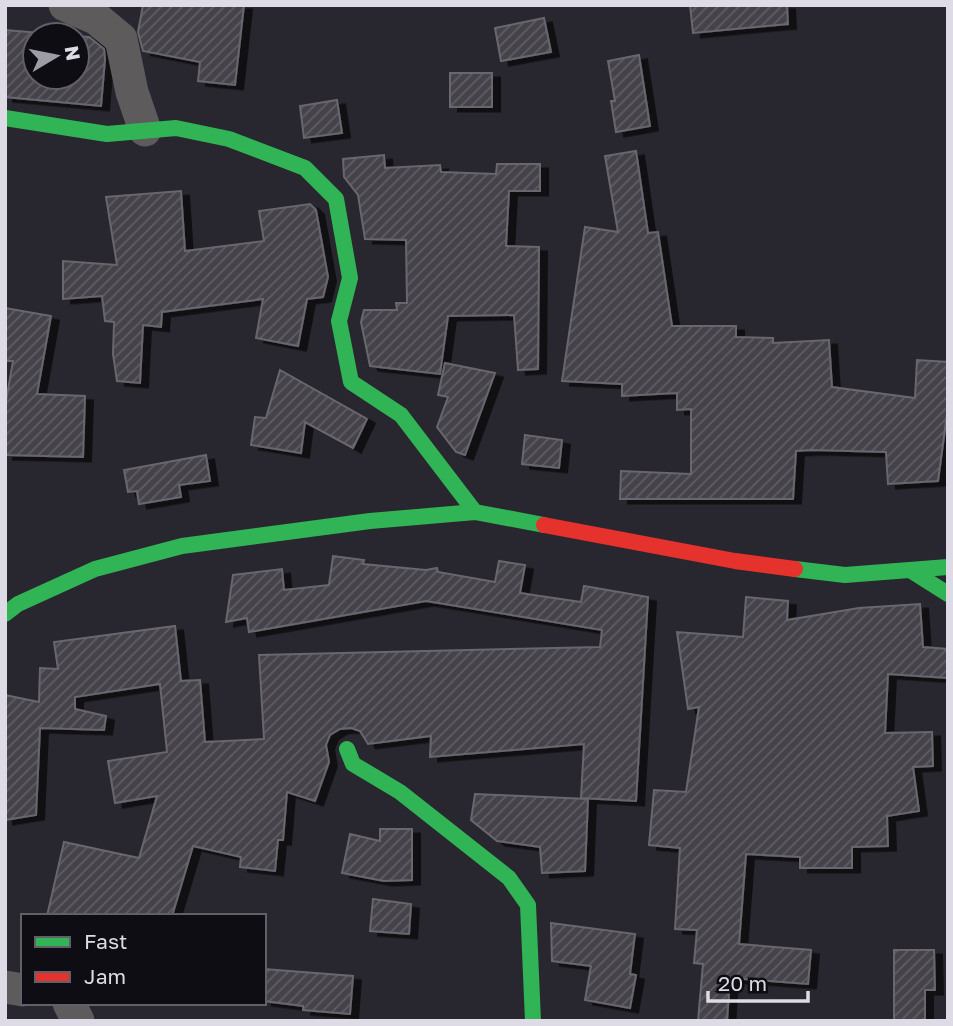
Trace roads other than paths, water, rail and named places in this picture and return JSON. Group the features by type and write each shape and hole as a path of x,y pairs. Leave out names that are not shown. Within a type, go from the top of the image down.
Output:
{"street":[{"path":"65,5 97,19 121,39 132,92 145,130"},
{"path":"5,118 107,134 176,128 229,139 304,168 336,199 349,278 339,321 351,382 401,415 475,512"},
{"path":"5,614 18,604 94,569 182,547 370,521 475,512 735,561 845,575 948,567"},
{"path":"910,570 948,594"},
{"path":"347,749 353,764 400,792 509,878 528,905 533,1021"},
{"path":"70,1005 78,1021"}]}
